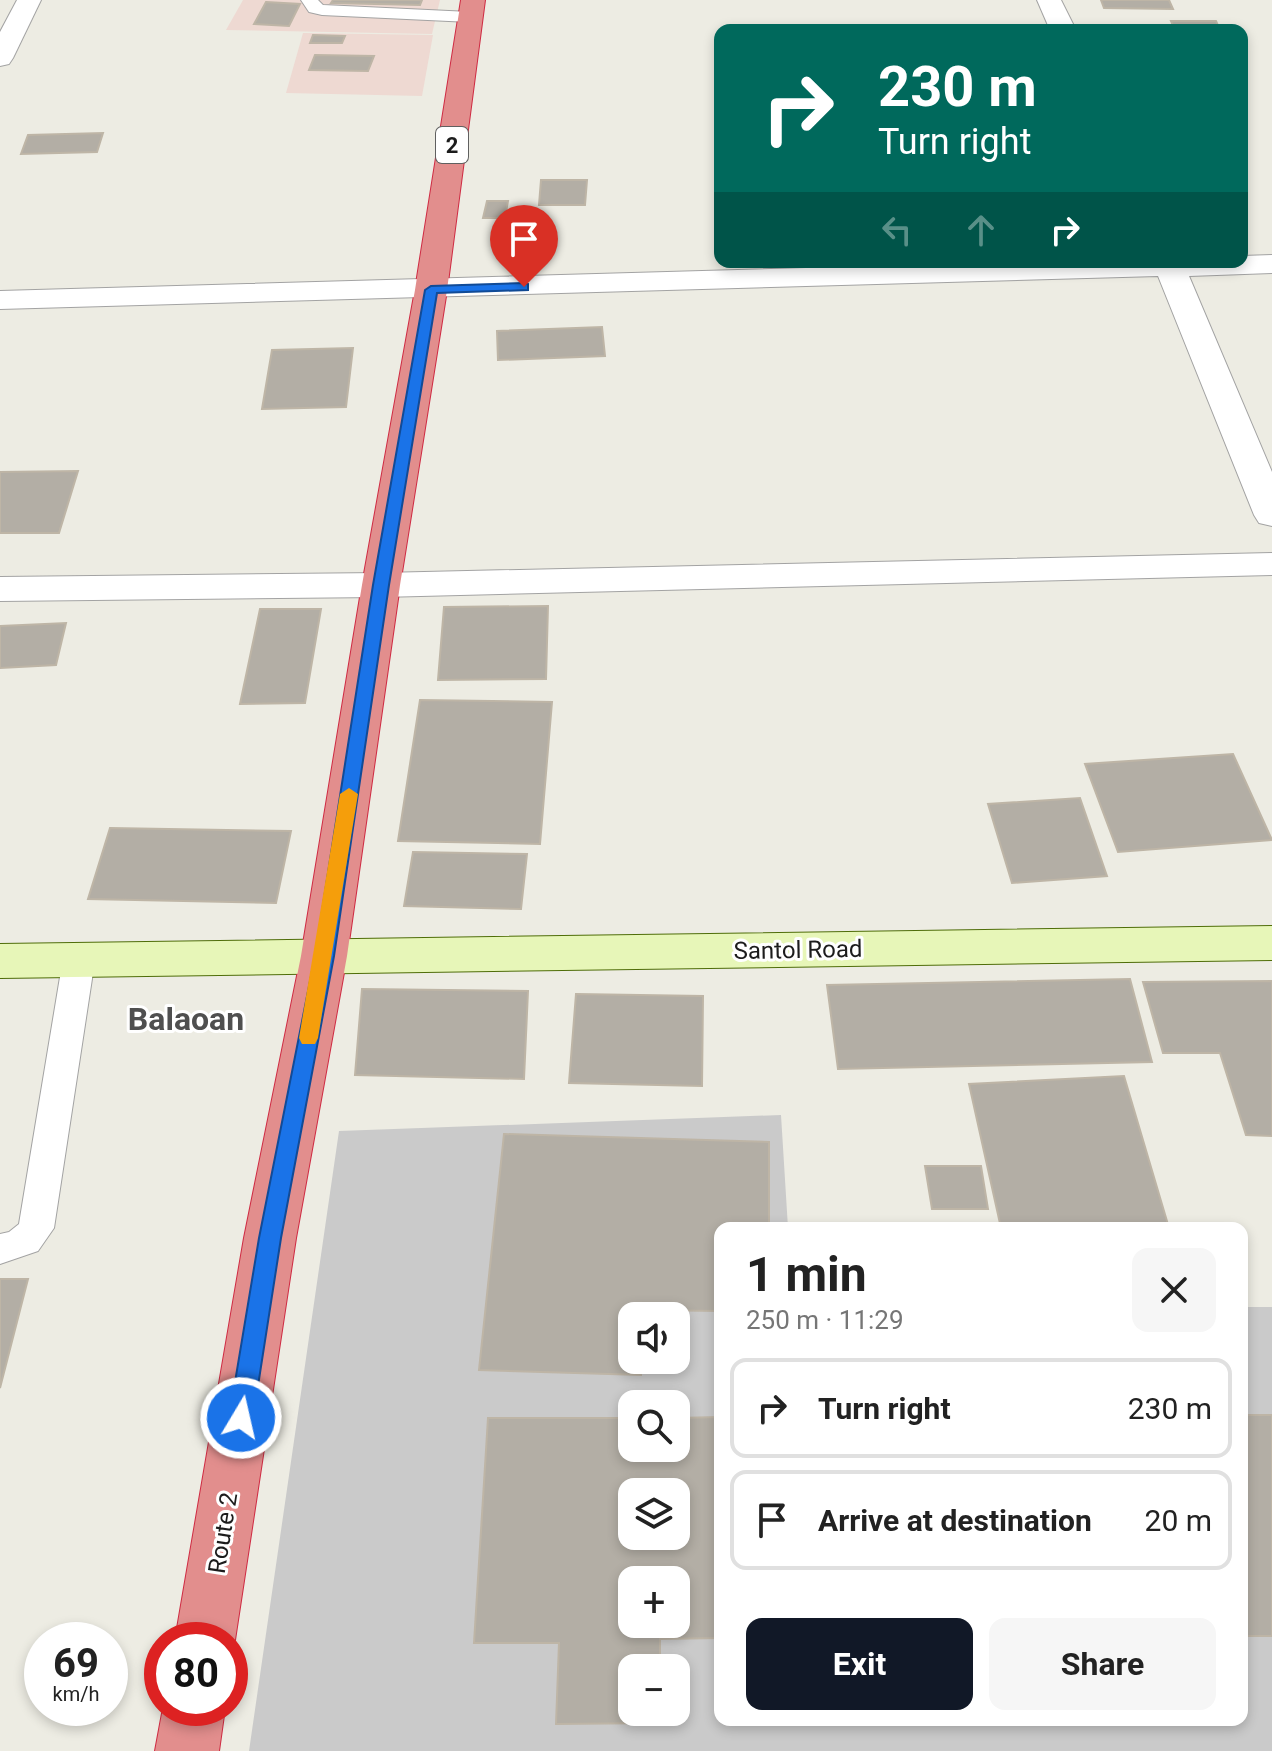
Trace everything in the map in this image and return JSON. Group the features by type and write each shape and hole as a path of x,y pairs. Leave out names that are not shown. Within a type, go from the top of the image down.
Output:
{"highway":[{"name":"2","path":"431,290 471,8"},
{"name":"Route 2","path":"208,1622 270,1238 324,956 381,585 431,290"},
{"path":"187,1751 191,1726"}],"main road":[{"name":"Santol Road","path":"0,961 1272,943"}],"street":[{"path":"0,58 29,0"},
{"path":"1049,0 1060,24"},
{"path":"1248,264 1272,264"},
{"path":"0,300 431,290 1080,268"},
{"path":"1170,268 1272,515"},
{"path":"0,589 381,585 1272,564"}],"lane":[{"path":"309,0 311,5 322,10 471,8"},
{"path":"0,1249 16,1247 29,1239 36,1228 79,959"}],"shaded area":[{"path":"243,0 440,0 432,34 226,30"},
{"path":"303,33 433,35 422,96 286,93"},
{"path":"781,1115 788,1222 714,1222 714,1726 1248,1726 1248,1307 1272,1307 1272,1751 249,1751 339,1131"}],"building":[{"path":"333,0 422,0 420,5 331,3"},
{"path":"1101,0 1169,0 1173,9 1104,8"},
{"path":"266,2 300,4 289,26 254,24"},
{"path":"1171,21 1216,21 1217,24 1172,24"},
{"path":"313,35 345,36 342,43 310,43"},
{"path":"315,55 374,56 368,71 309,70"},
{"path":"103,133 97,152 21,154 28,135"},
{"path":"541,180 587,180 585,205 539,205"},
{"path":"487,201 508,201 505,218 483,218"},
{"path":"602,327 605,356 498,360 497,331"},
{"path":"353,348 346,407 262,409 272,350"},
{"path":"78,471 59,533 0,533 0,472"},
{"path":"548,606 546,679 438,680 444,607"},
{"path":"260,609 321,609 305,703 240,704"},
{"path":"66,623 56,665 0,668 0,626"},
{"path":"420,700 552,702 540,844 398,841"},
{"path":"1233,754 1272,840 1118,852 1085,764"},
{"path":"1080,798 1107,876 1012,883 988,804"},
{"path":"110,828 291,831 276,903 88,899"},
{"path":"413,852 527,854 521,909 404,906"},
{"path":"1130,979 1152,1062 838,1069 827,985"},
{"path":"1272,981 1272,1136 1246,1135 1220,1053 1163,1053 1143,982"},
{"path":"362,989 528,991 524,1079 355,1075"},
{"path":"576,994 703,996 702,1086 569,1083"},
{"path":"1124,1076 1167,1222 1000,1222 969,1084"},
{"path":"504,1134 769,1142 769,1222 714,1222 714,1311 690,1311 690,1302 618,1302 618,1374 641,1375 479,1370"},
{"path":"925,1166 981,1166 988,1209 932,1209"},
{"path":"0,1279 28,1279 0,1388"},
{"path":"1248,1415 1272,1415 1272,1636 1248,1636"},
{"path":"714,1417 714,1638 660,1639 660,1654 618,1654 618,1723 556,1724 559,1643 474,1643 488,1418 618,1418 618,1462 690,1462 690,1418"}],"slow traffic":[{"path":"309,1038 349,794"}],"district":[{"name":"Balaoan","path":"186,1019"}],"route":[{"path":"241,1418 270,1238 324,956 381,585 431,290 524,287"}]}
